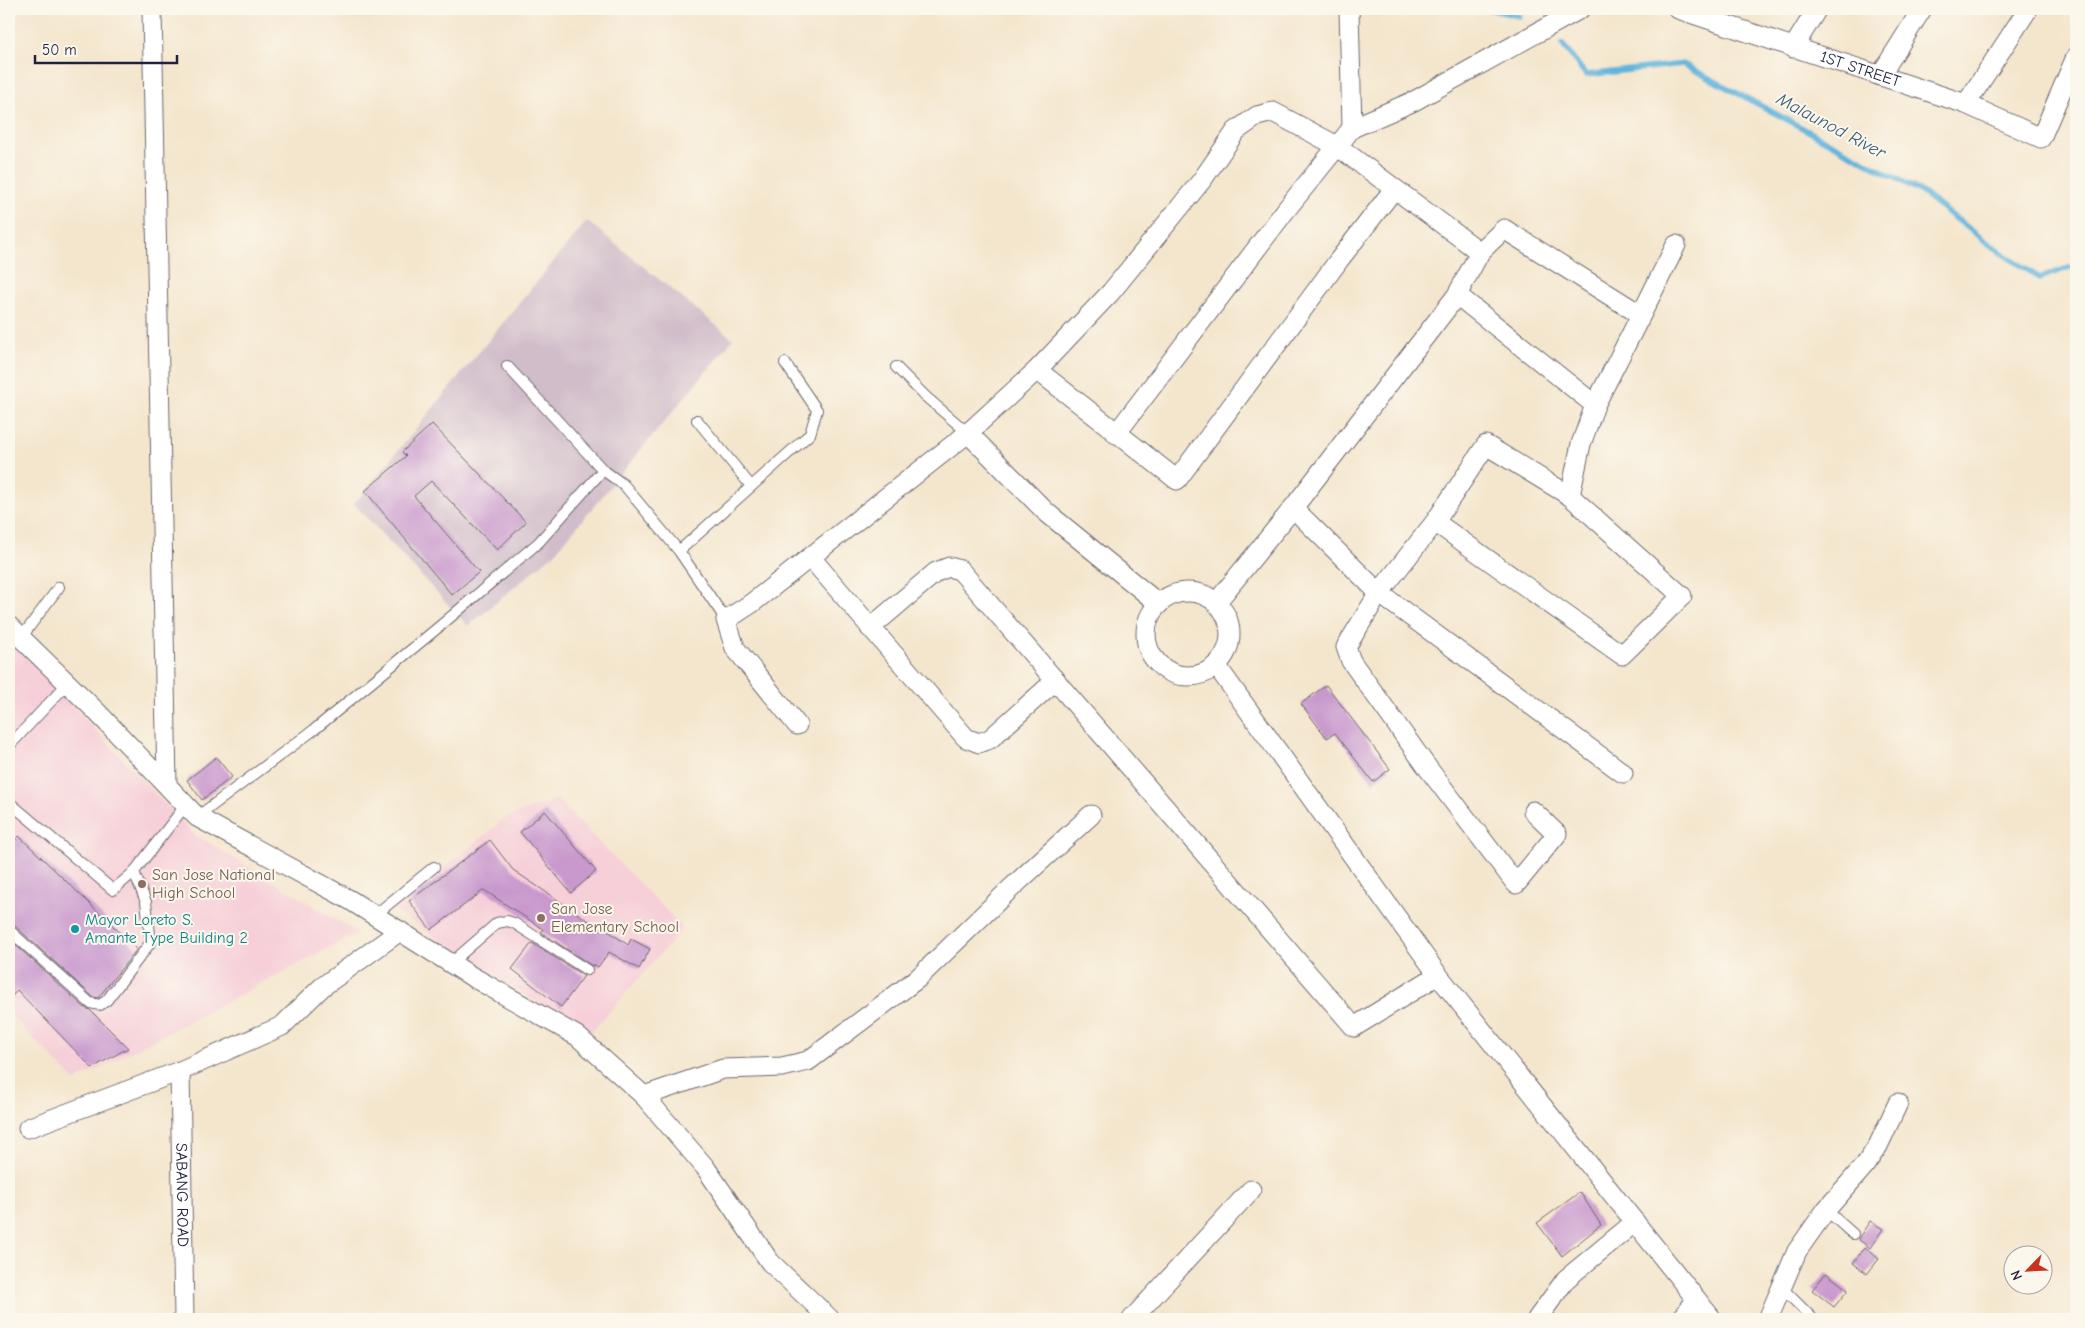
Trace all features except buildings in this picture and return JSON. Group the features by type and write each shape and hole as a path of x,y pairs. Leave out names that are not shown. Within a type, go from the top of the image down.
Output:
{"street":[{"path":"152,9 167,785"},
{"path":"1349,9 1352,128"},
{"path":"1116,434 1352,128 1414,102 1580,9"},
{"name":"1ST STREET","path":"1678,9 1715,14 1792,48 1966,104 2041,138 2076,57"},
{"path":"1792,48 1817,9"},
{"path":"1880,76 1922,9"},
{"path":"1966,104 2028,9"},
{"path":"797,725 735,648 726,620 752,603 811,558 968,433 1037,370 1111,292 1202,180 1236,132 1257,116 1273,112 1337,146 1480,252"},
{"path":"1037,370 1116,434 1177,480 1339,260 1394,189"},
{"path":"1216,603 1293,508 1457,295 1480,252 1504,229 1641,315"},
{"path":"1570,496 1581,444 1596,405 1676,245"},
{"path":"1457,295 1596,405"},
{"path":"968,433 1046,512 1159,604"},
{"path":"1435,522 1622,655 1682,596 1570,496 1486,445 1435,522 1379,593 1346,646 1351,661 1427,767 1516,884 1557,834 1533,811"},
{"path":"1293,508 1379,593 1623,773"},
{"path":"811,558 966,738 979,743 990,739 1056,680"},
{"path":"870,628 936,572 949,567 960,570 1354,1027 1438,975"},
{"path":"1181,593 1194,593 1206,596 1216,603 1225,614 1229,627 1229,641 1227,648 1216,665 1204,673 1190,676 1176,674 1163,668 1153,658 1146,630 1150,616 1159,604 1169,597 1181,593"},
{"path":"15,632 68,683 191,811 350,900 451,963 577,1036 644,1096 705,1167 770,1262 830,1319"},
{"path":"1216,665 1438,975 1712,1319"},
{"path":"644,1096 723,1069 782,1067 808,1061 917,979 1008,890 1091,815"},
{"path":"28,1128 180,1070 282,1026 322,987 400,931"},
{"name":"SABANG ROAD","path":"180,1070 184,1319"},
{"path":"1768,1319 1797,1251 1826,1210 1878,1146 1898,1104"},
{"path":"1132,1319 1251,1190"},
{"path":"1537,1319 1566,1279 1635,1222"},
{"path":"1680,1319 1697,1300"}],"lane":[{"path":"679,551 810,434 817,410 785,363"},
{"path":"507,366 603,470 624,485 679,551 726,620"},
{"path":"896,367 926,397 968,433"},
{"path":"697,420 750,486"},
{"path":"9,802 113,890 134,872 191,811 315,729 539,542 603,470"},
{"path":"15,632 59,587"},
{"path":"9,746 68,683"},
{"path":"374,915 434,866"},
{"path":"9,930 90,1003 100,1005 107,1000 151,942 146,902 134,872"},
{"path":"451,963 497,923 507,921 514,923 587,970"},
{"path":"1826,1210 1853,1234"},
{"path":"1782,1288 1813,1319"}],"shaded area":[{"path":"587,221 733,339 555,553 468,626 354,504"},
{"name":"San Jose National High School","path":"9,639 194,834 358,933 75,1081 9,1013"},
{"name":"San Jose Elementary School","path":"557,799 683,928 590,1034 485,972 394,909 507,817"}],"waterway":[{"name":"Malaunod River","path":"1488,9 1519,16"},
{"name":"Malaunod River","path":"1562,44 1586,75 1683,64 1920,191 1997,250 2040,278 2076,265"}],"place":[{"name":"San Jose National High School","path":"142,884"},
{"name":"San Jose Elementary School","path":"541,918"},
{"name":"Mayor Loreto S. Amante Type Building 2","path":"75,929"}]}
